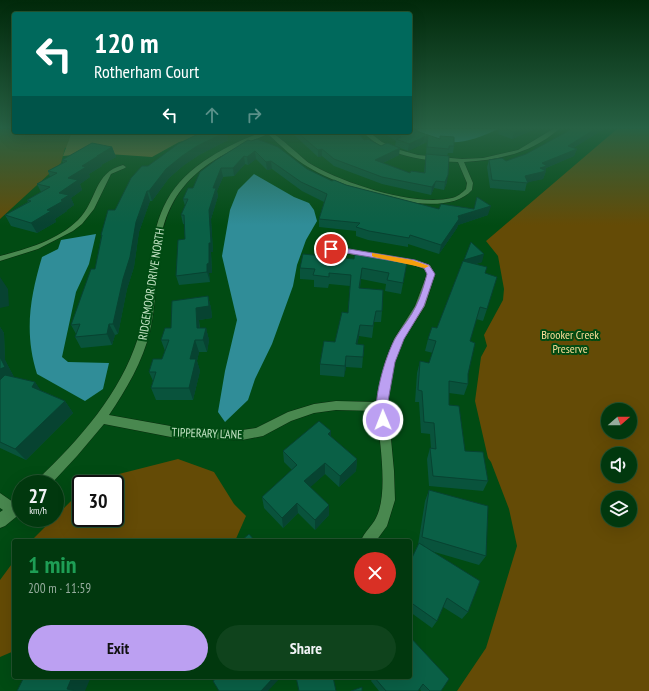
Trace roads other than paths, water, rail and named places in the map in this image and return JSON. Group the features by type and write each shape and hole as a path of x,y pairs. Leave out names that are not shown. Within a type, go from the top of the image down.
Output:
{"street":[{"name":"RIDGEMOOR DRIVE NORTH","path":"52,475 100,418 126,379 144,338 158,232 163,214 173,195 196,169 208,161"},
{"path":"304,161 342,182 424,203 454,200 469,190 470,183 461,162"},
{"path":"456,161 468,161"},
{"path":"0,259 33,249 66,233 88,214 110,172 123,166"},
{"path":"331,249 412,262 426,267 431,274 420,306 400,339 390,362 382,407 388,471 388,500 382,521 369,539"},
{"name":"TIPPERARY LANE","path":"100,418 163,432 205,436 244,435 255,434 292,415 312,408 345,405 382,407"},
{"path":"0,499 12,505"},
{"path":"0,521 12,511"}],"water":[{"path":"254,174 294,197 309,203 314,210 317,221 306,240 297,265 293,286 272,344 255,379 248,400 225,422 218,412 225,371 237,320 222,256 230,210 238,190"},
{"path":"96,234 89,264 76,292 62,357 68,362 109,363 103,389 85,401 37,374 31,344 30,315 34,286 42,257 58,249 61,240"}],"park label":[{"name":"Brooker Creek Preserve","path":"570,341"}]}
